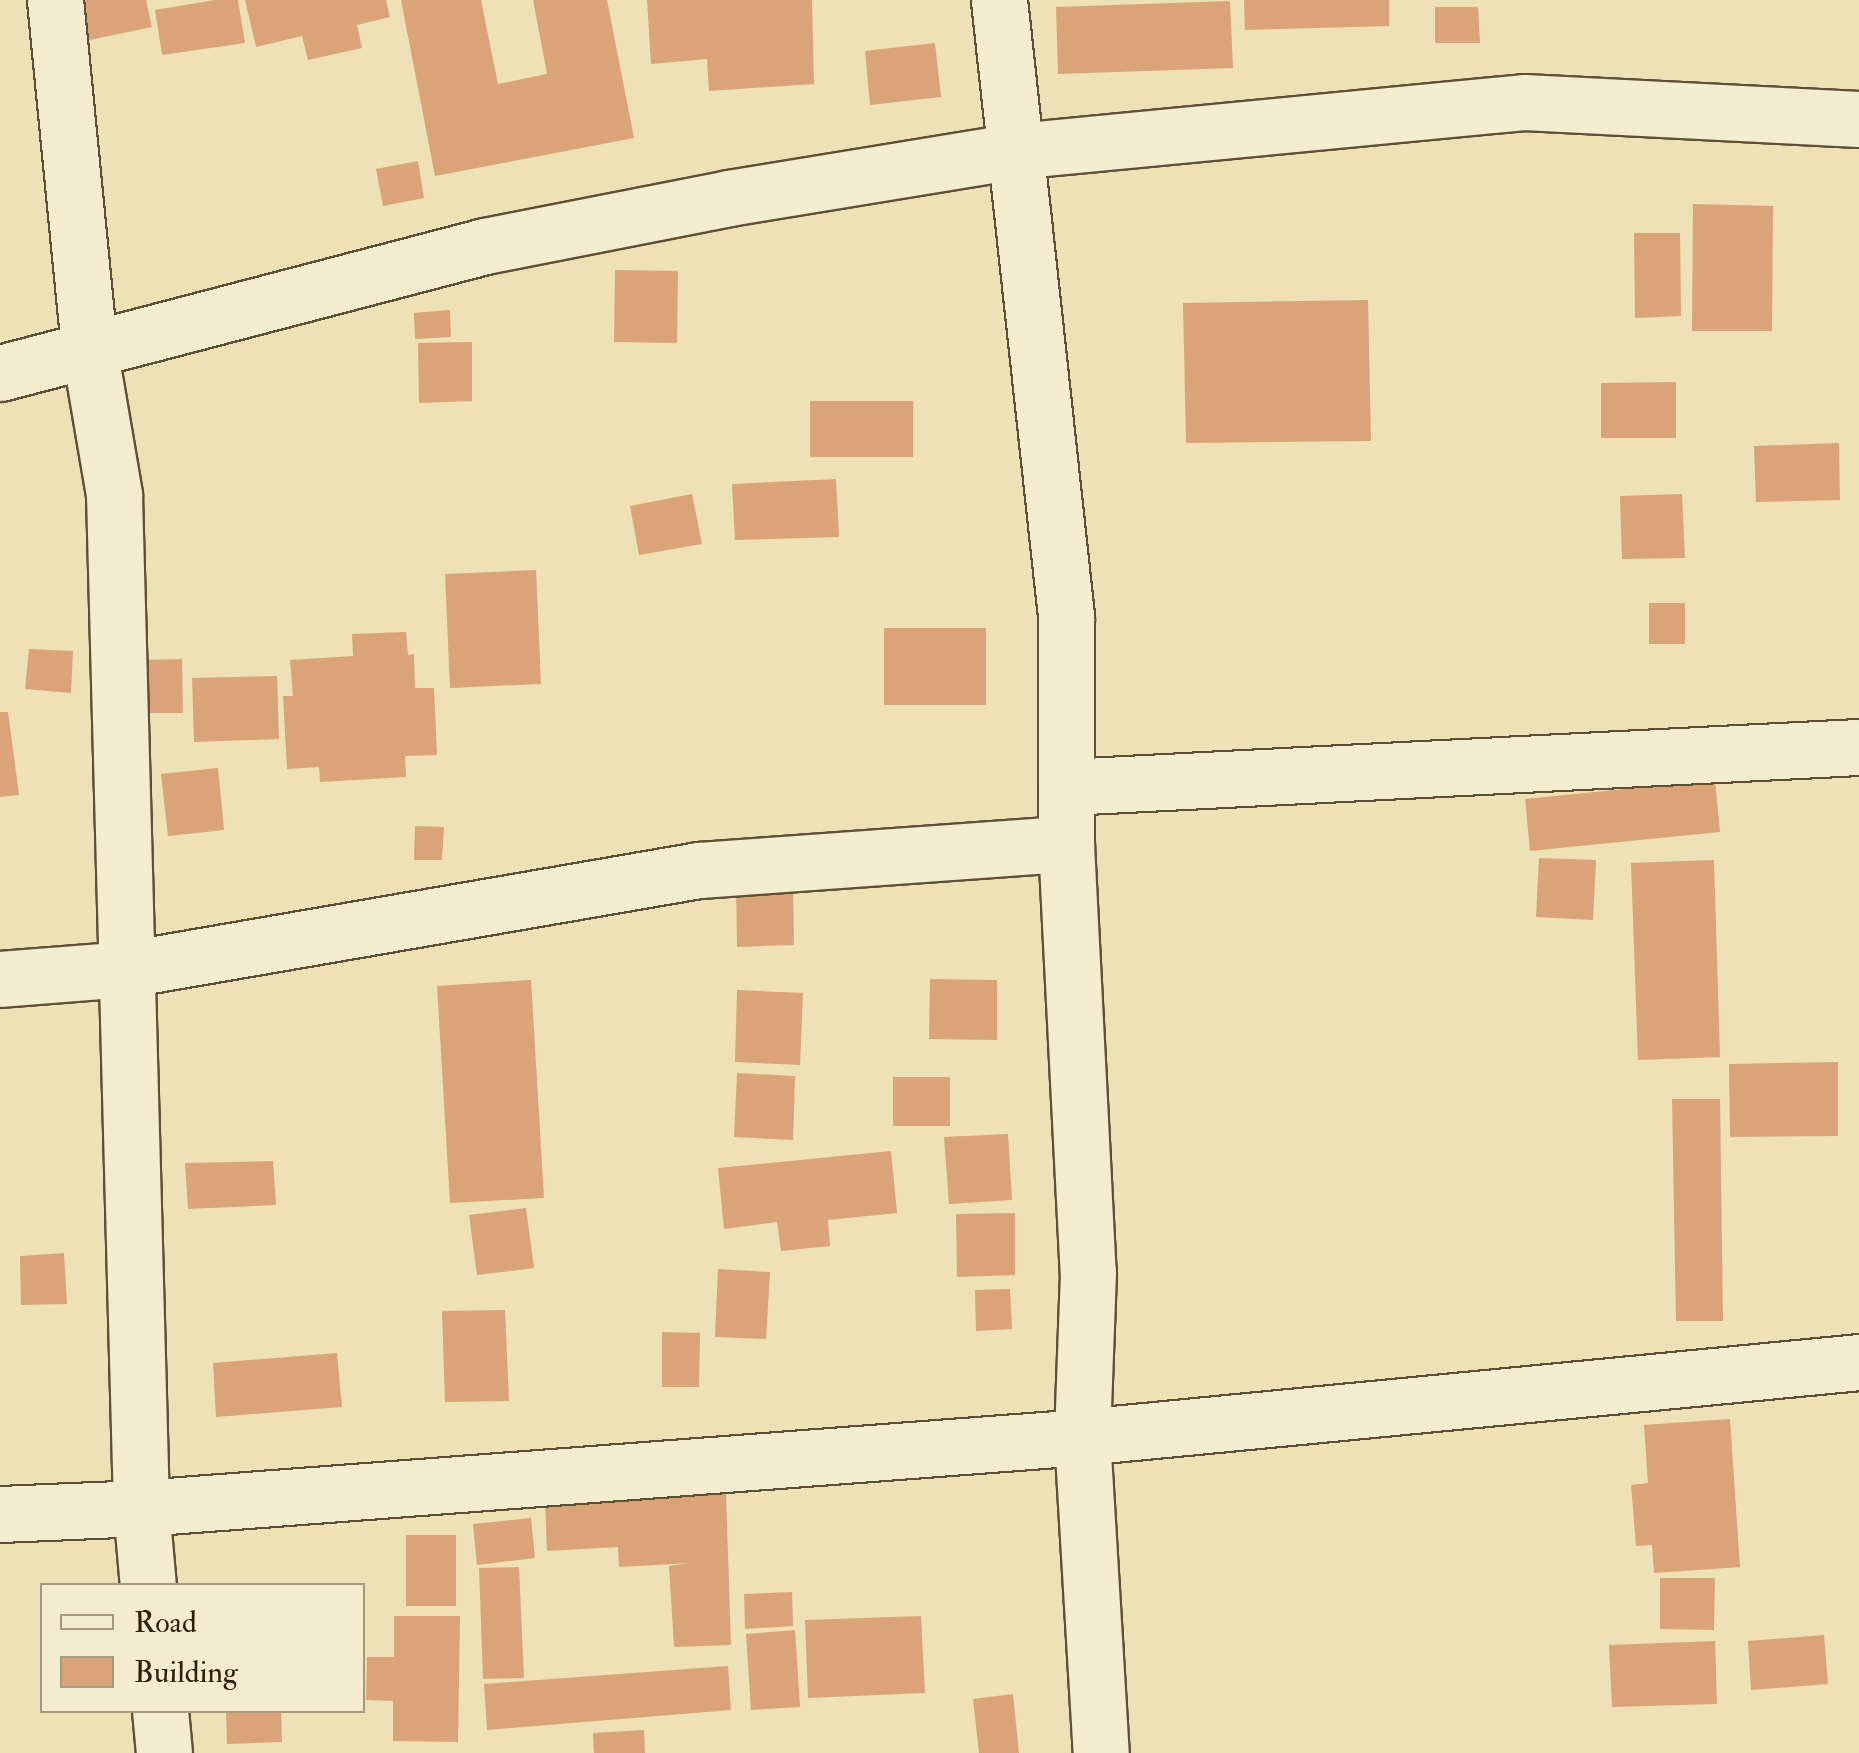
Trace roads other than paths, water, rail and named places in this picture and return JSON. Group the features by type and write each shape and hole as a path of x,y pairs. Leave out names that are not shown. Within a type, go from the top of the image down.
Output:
{"street":[{"path":"55,0 89,348 114,495 141,1508 148,1583"},
{"path":"998,0 1066,616 1066,844 1088,1272 1082,1436 1101,1753"},
{"path":"0,373 486,246 729,198 1015,152 1524,102 1859,119"},
{"path":"1066,787 1859,747"},
{"path":"0,978 128,969 699,870 1066,844"},
{"path":"0,1514 141,1508 1082,1436 1859,1362"},
{"path":"160,1713 164,1753"}]}
